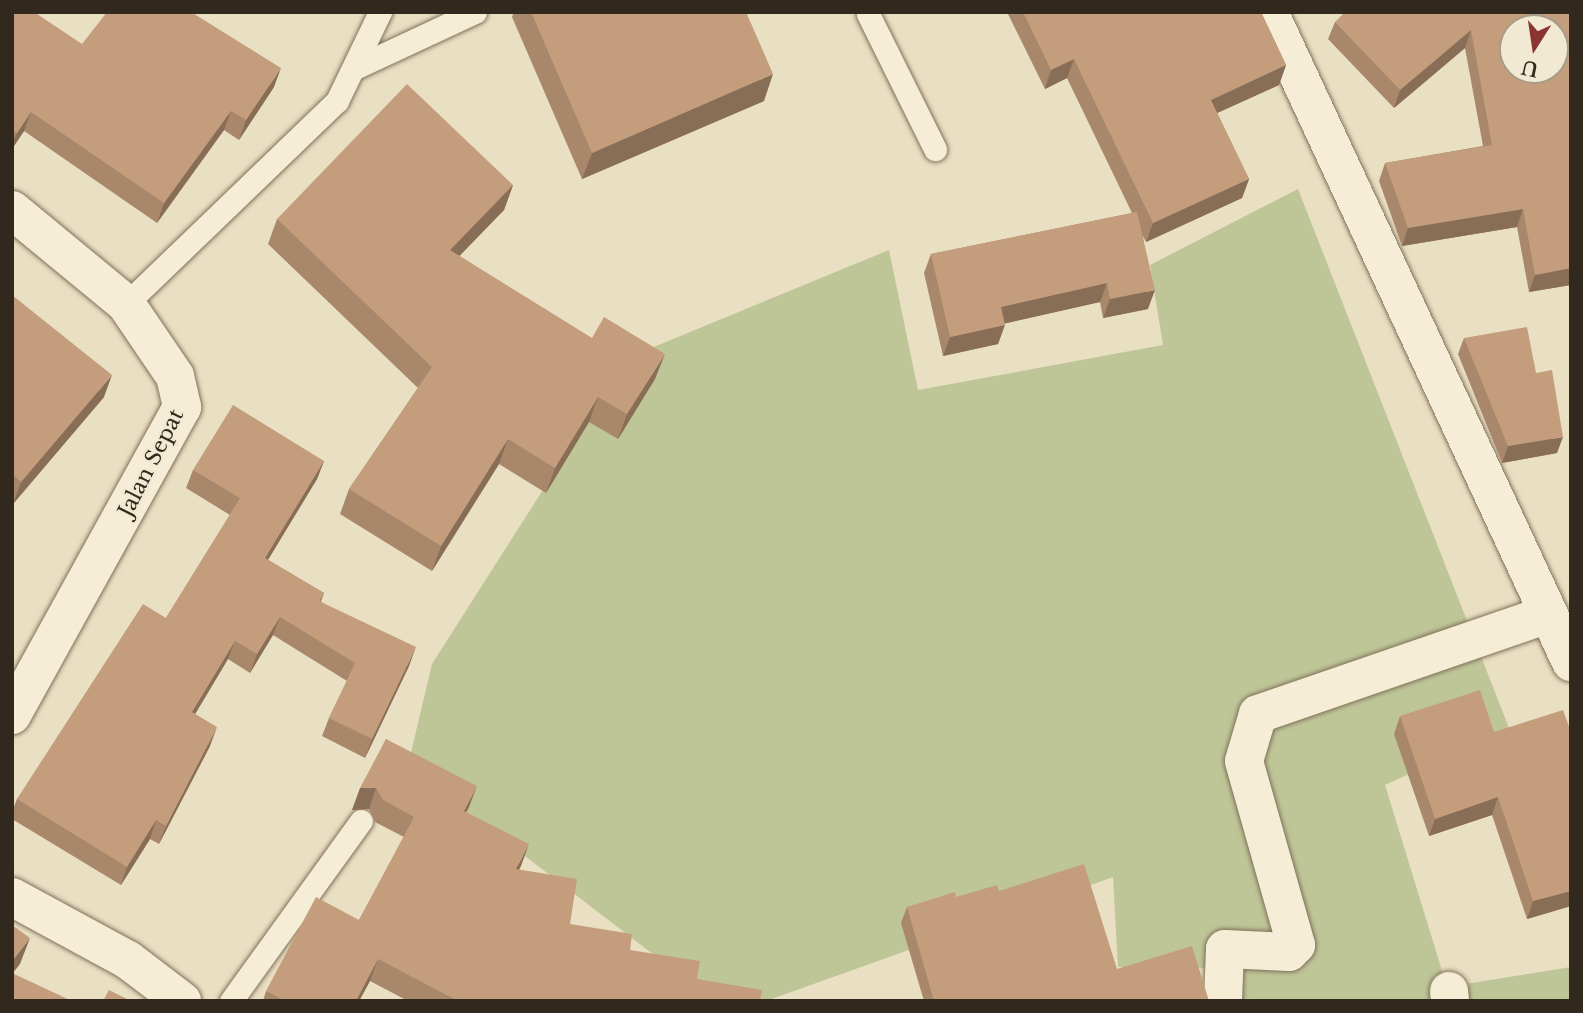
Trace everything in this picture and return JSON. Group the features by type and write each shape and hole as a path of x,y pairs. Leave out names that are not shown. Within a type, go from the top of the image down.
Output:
{"street":[{"path":"1269,12 1571,662"},
{"name":"Jalan Sepat","path":"12,210 126,304 175,376 182,407 12,715"},
{"path":"1223,1001 1226,949 1289,952 1296,945 1244,761 1258,713 1548,614"},
{"path":"12,897 128,960 182,1001"}],"lane":[{"path":"126,304 337,101 359,66 380,12"},
{"path":"359,66 475,12"},
{"path":"868,13 935,149"},
{"path":"231,1001 361,821"}],"green space":[{"path":"1298,189 1509,728 1385,785 1447,987 1571,967 1571,1001 1220,1001 1215,968 1118,967 1113,877 766,1001 688,1001 654,955 499,836 404,782 432,664 627,358 889,250 918,390 1163,345 1150,265"}],"building":[{"path":"14,12 34,12 82,44 107,12 191,12 281,68 246,120 231,111 164,203 31,112 17,133 12,130"},
{"path":"531,12 746,12 773,74 592,153"},
{"path":"1023,12 1261,12 1286,65 1211,100 1249,179 1153,223 1074,59 1051,70"},
{"path":"1345,12 1571,12 1571,268 1535,275 1523,209 1408,228 1385,163 1492,145 1471,30 1400,90 1335,22"},
{"path":"407,84 513,185 450,250 592,338 604,317 665,354 627,414 598,397 555,468 508,439 441,546 349,489 432,367 277,219"},
{"path":"1137,212 1155,290 1110,299 1107,283 1001,307 1005,325 950,337 931,254"},
{"path":"12,295 112,375 21,482 12,474"},
{"path":"1527,327 1536,373 1552,370 1563,437 1508,446 1464,338"},
{"path":"233,405 324,461 265,558 324,593 319,601 416,647 372,739 329,718 355,663 280,617 257,654 235,641 192,712 217,727 166,826 156,820 127,867 17,799 143,604 166,618 240,498 193,470"},
{"path":"1480,690 1494,732 1563,710 1571,732 1571,891 1533,901 1498,797 1435,819 1400,716"},
{"path":"386,739 477,786 464,811 529,844 516,869 577,879 570,924 632,934 630,950 700,961 697,979 762,990 760,1001 458,1001 378,959 356,1001 285,1001 266,991 316,897 359,920 414,817 383,800 376,788 360,788"},
{"path":"1084,864 1117,969 1192,946 1209,1001 934,1001 907,907 955,892 956,897 997,885 999,891"},
{"path":"12,925 30,938 12,961"},
{"path":"12,973 72,1001 12,1001"},
{"path":"109,990 131,1001 103,1001"}]}
